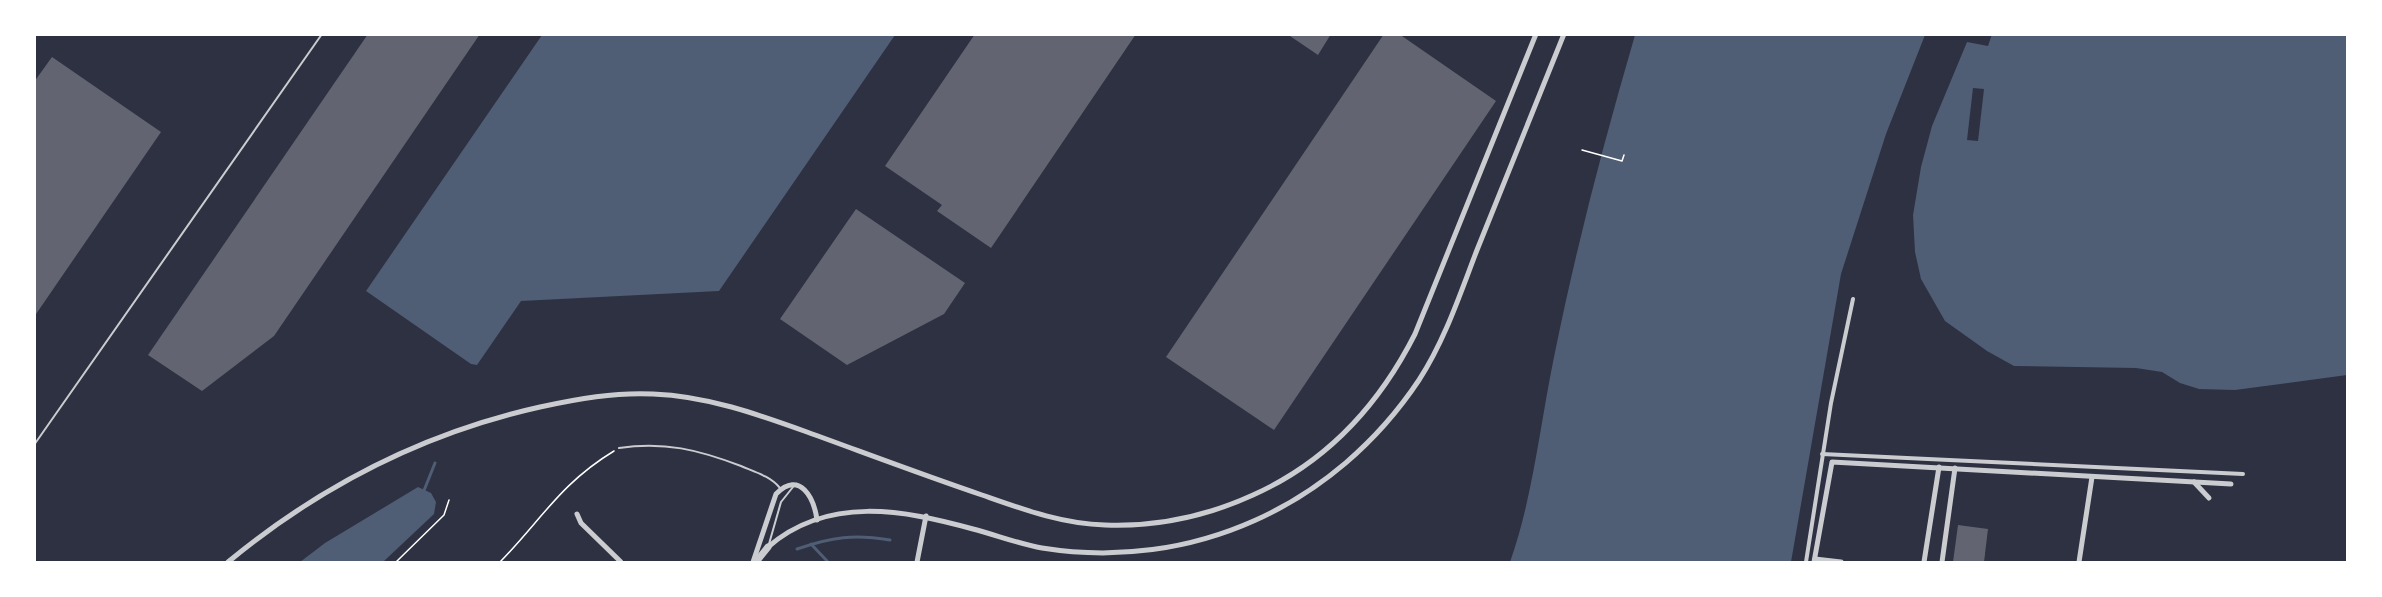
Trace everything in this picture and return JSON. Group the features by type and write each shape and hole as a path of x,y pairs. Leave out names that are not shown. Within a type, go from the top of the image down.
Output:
{"street":[{"path":"228,562 279,522 323,493 374,464 416,445 475,424 522,411 602,396 652,394 737,407 964,489 1066,520 1103,525 1177,520 1241,500 1290,476 1316,458 1358,420 1393,374 1415,334 1536,34"},
{"path":"754,562 785,534 817,520 863,511 903,512 927,516 1041,548 1105,553 1131,552 1222,534 1258,520 1307,494 1366,446 1419,379 1447,328 1564,34"},
{"path":"1806,562 1822,454 1853,299"},
{"path":"1822,454 2243,474"},
{"path":"1833,454 1815,561 1841,562"},
{"path":"1832,462 2231,484"},
{"path":"1924,562 1939,467"},
{"path":"1942,562 1955,468"},
{"path":"2079,562 2092,477"},
{"path":"2194,482 2209,498"},
{"path":"754,562 776,494 781,489 794,486 810,494 817,520"},
{"path":"577,514 581,523 621,562"},
{"path":"917,562 927,516"}],"lane":[{"path":"34,445 322,34"},
{"path":"619,448 644,444 690,448 769,478 781,489"},
{"path":"768,547 781,502 794,486"}],"path":[{"path":"1582,150 1622,161 1624,155"},
{"path":"500,562 564,488 588,466 619,448"},
{"path":"396,562 444,515 449,501"}],"water":[{"path":"1992,34 2347,35 2347,375 2235,390 2199,389 2180,383 2162,372 2136,368 2014,366 1987,351 1945,321 1921,279 1915,252 1913,215 1921,167 1932,126 1967,42 1988,46"},
{"path":"542,35 895,35 719,291 521,301 477,365 471,364 366,291"},
{"path":"1635,35 1925,35 1886,134 1841,274 1791,562 1510,562 1525,512 1554,357 1581,235"},
{"path":"418,487 431,493 436,502 434,514 383,562 300,562 325,543"}],"pier":[{"path":"1973,88 1984,89 1978,141 1967,140"}],"building":[{"path":"368,34 480,34 274,336 202,391 148,355"},
{"path":"975,34 1136,34 991,248 937,211 942,205 885,166"},
{"path":"1287,34 1331,34 1318,55"},
{"path":"1384,34 1399,34 1496,101 1274,430 1166,357"},
{"path":"52,57 161,132 34,317 34,82"},
{"path":"856,209 965,283 944,314 847,365 780,319"},
{"path":"1958,525 1988,529 1984,562 1953,562"}],"waterway":[{"path":"423,493 435,463"},
{"path":"797,549 843,538 865,537 890,540"},
{"path":"811,544 828,562"}]}
